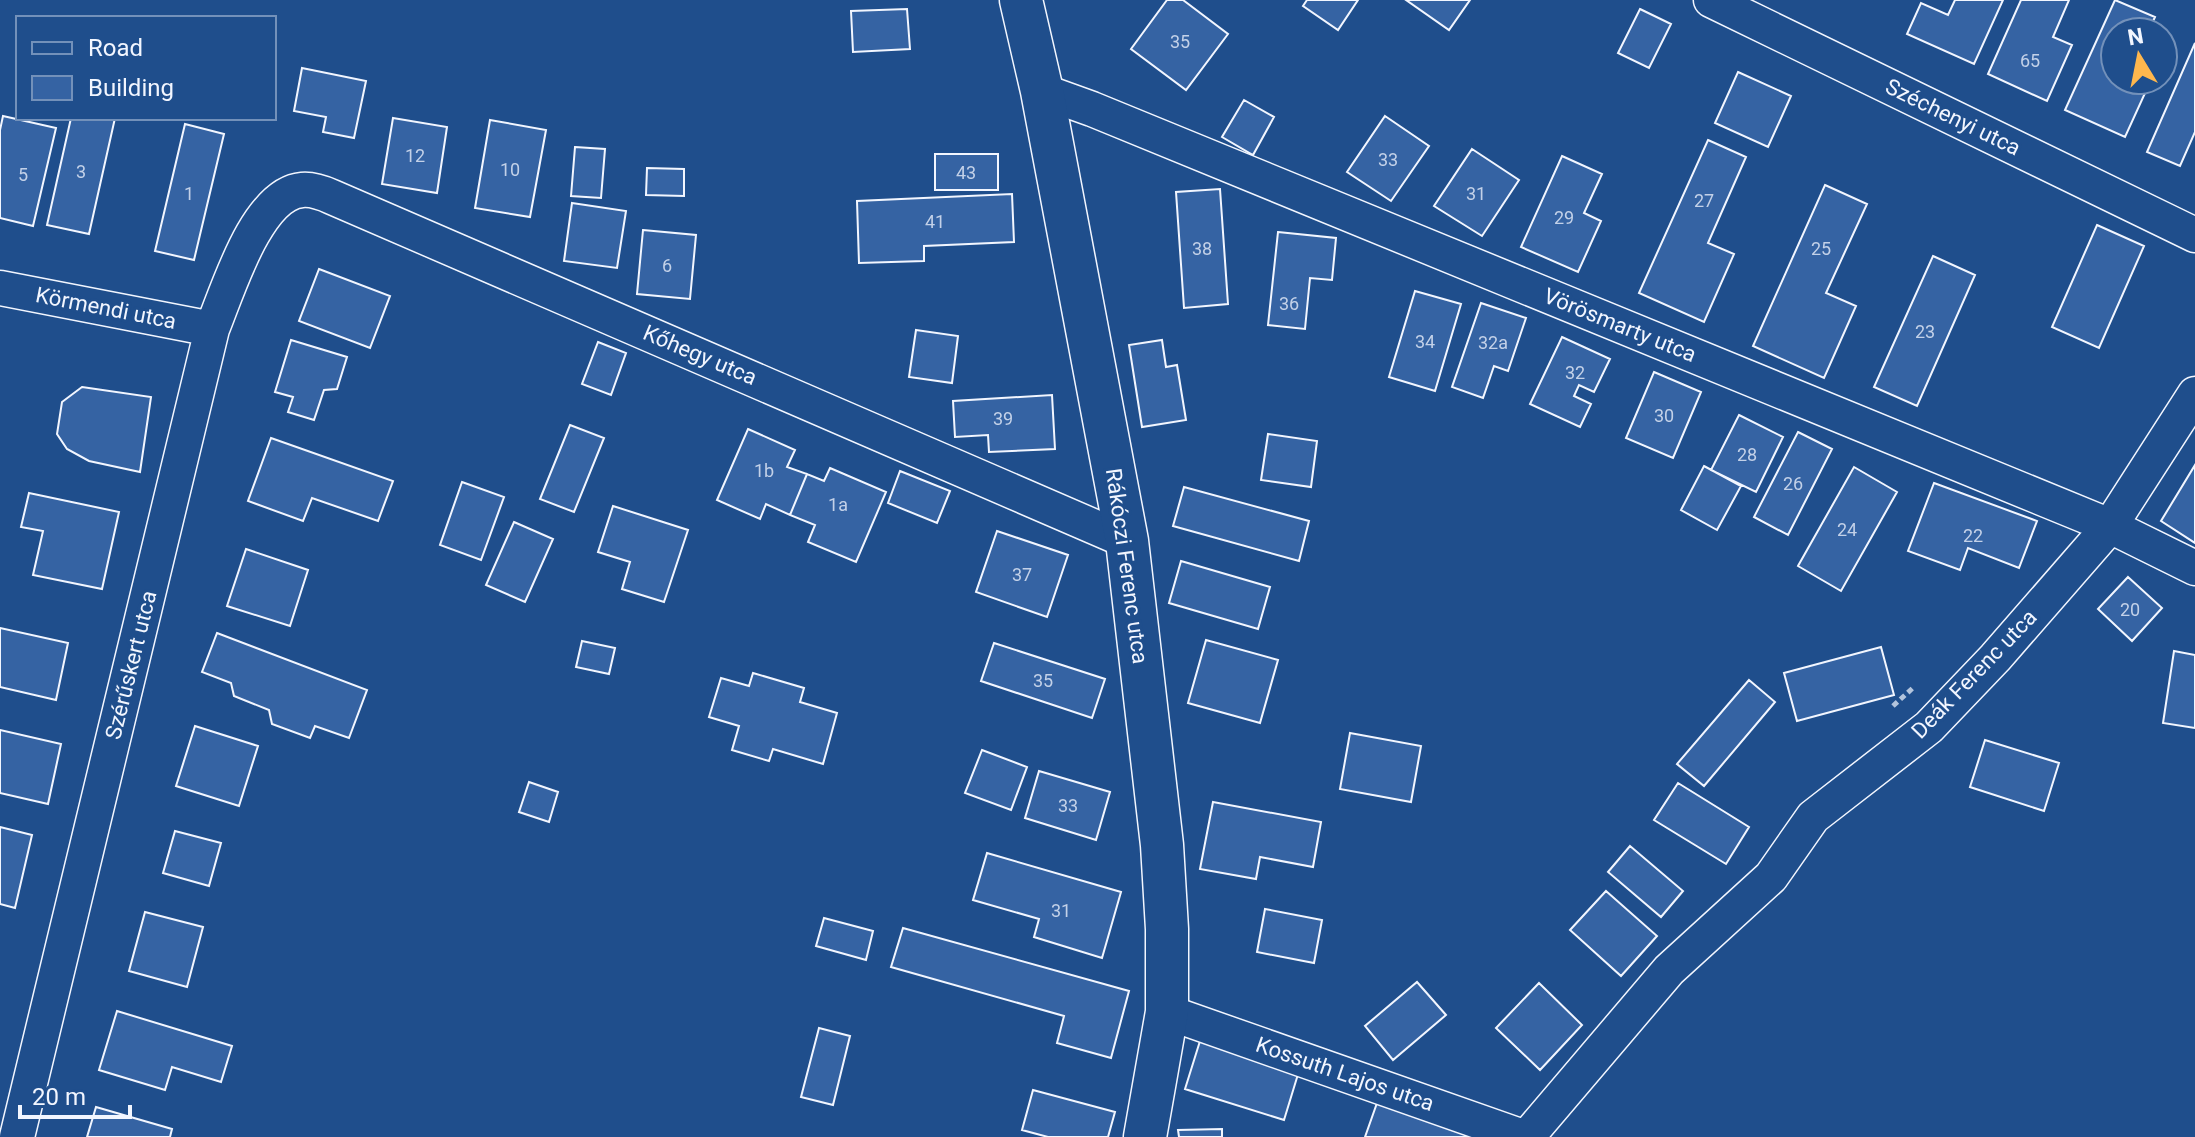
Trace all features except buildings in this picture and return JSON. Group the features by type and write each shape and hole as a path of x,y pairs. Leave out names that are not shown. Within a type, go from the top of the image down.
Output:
{"street":[{"name":"Rákóczi Ferenc utca","path":"1021,0 1042,91 1127,541 1162,845 1167,929 1167,1012 1145,1137"},
{"name":"Széchenyi utca","path":"1711,0 2195,235"},
{"name":"Vörösmarty utca","path":"1042,91 2110,526 2195,568"},
{"name":"Kőhegy utca","path":"273,205 286,195 301,190 319,192 1127,541"},
{"name":"Szérűskert utca","path":"17,1137 212,329 246,246 273,205"},
{"name":"Körmendi utca","path":"0,288 212,329"},
{"name":"Deák Ferenc utca","path":"1525,1137 1669,970 1771,877 1813,817 1929,727 1995,658 2110,526 2195,394"},
{"name":"Kossuth Lajos utca","path":"1167,1012 1525,1137"}]}
